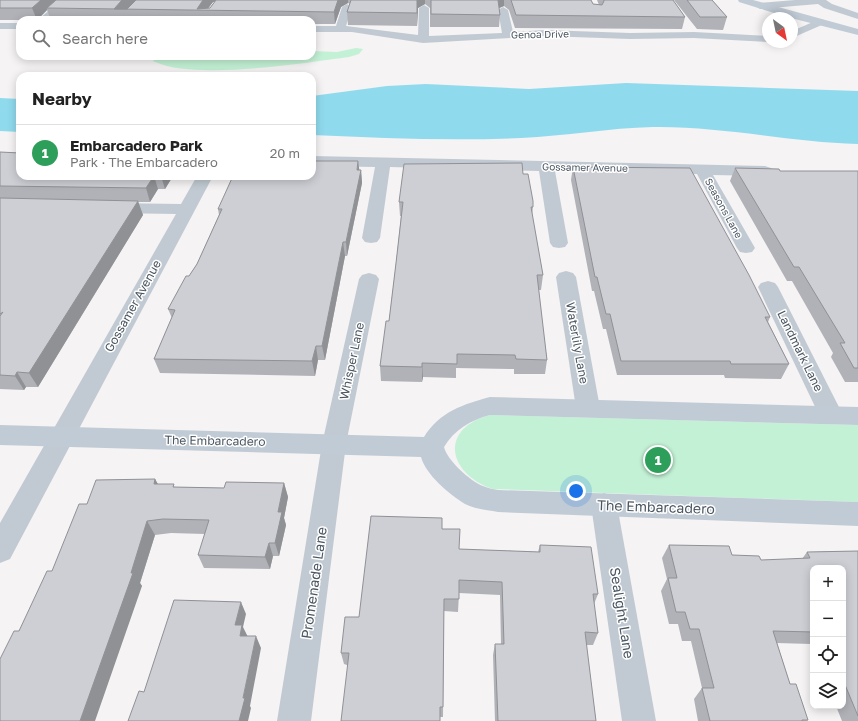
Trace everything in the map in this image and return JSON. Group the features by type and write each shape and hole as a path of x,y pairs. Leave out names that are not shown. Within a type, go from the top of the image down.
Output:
{"street":[{"path":"742,0 781,12"},
{"path":"760,6 822,2 858,16"},
{"path":"788,12 822,2"},
{"path":"424,40 425,3"},
{"path":"502,4 508,35"},
{"path":"48,16 59,7"},
{"path":"340,28 347,7"},
{"path":"798,16 858,32"},
{"path":"798,32 820,22"},
{"path":"687,25 694,35"},
{"path":"0,26 16,26"},
{"name":"Genoa Drive","path":"316,29 340,28 424,40 508,35 694,35 762,39"},
{"name":"Gossamer Avenue","path":"316,161 780,171"},
{"path":"371,238 383,163"},
{"path":"546,166 559,242"},
{"name":"Seasons Lane","path":"702,169 746,248"},
{"name":"Gossamer Avenue","path":"0,550 203,180"},
{"path":"94,207 186,209"},
{"name":"Waterlily Lane","path":"566,277 588,408"},
{"name":"Whisper Lane","path":"334,444 369,279"},
{"name":"Landmark Lane","path":"768,286 831,415"},
{"path":"431,447 438,434 452,422 467,412 490,406 858,416"},
{"name":"The Embarcadero","path":"0,435 431,447 435,461 455,481 475,496 498,500 858,514"},
{"name":"Promenade Lane","path":"294,721 334,444"},
{"name":"Sealight Lane","path":"604,505 639,721"}],"green space":[{"path":"356,48 363,49 359,54 349,57 249,69 194,70 171,67 153,61 316,60 316,51 337,52"},
{"path":"490,415 858,425 858,502 493,489 478,482 466,473 459,463 455,452 456,441 462,430 473,422"}],"water":[{"path":"626,83 858,91 858,144 832,143 730,131 679,127 604,130 538,137 495,139 416,139 316,135 316,95 387,86 426,84 529,89"},
{"path":"0,98 16,99 16,132 0,131"}],"building":[{"path":"0,0 41,0 32,8 0,8"},
{"path":"56,0 122,0 114,9 47,8"},
{"path":"136,0 203,0 197,9 210,8 216,0 338,0 334,12 119,9 127,9"},
{"path":"351,0 417,0 417,13 347,12"},
{"path":"431,0 498,0 500,15 431,14"},
{"path":"511,0 591,0 593,4 602,5 604,0 673,0 685,17 516,15"},
{"path":"687,0 712,0 727,17 700,17"},
{"path":"0,152 16,153 16,180 151,180 146,188 0,186"},
{"path":"316,161 358,161 357,170 361,170 346,242 343,242 322,346 316,346 312,361 154,359 175,310 168,309 186,276 189,276 197,264 222,209 218,209 231,180 316,180"},
{"path":"522,163 523,174 528,174 533,201 533,207 531,207 543,275 537,275 547,360 516,359 515,355 457,354 457,364 422,363 422,367 380,366 386,321 389,321 396,263 403,202 399,202 404,164"},
{"path":"573,167 690,168 749,275 770,317 765,317 789,364 731,364 730,361 621,361 610,314 606,314 597,277 595,277"},
{"path":"735,168 779,169 780,171 858,171 858,368 854,368 840,343 845,343 799,267 794,267"},
{"path":"0,198 138,201 29,373 17,372 15,376 0,375 0,316 3,312 0,314"},
{"path":"155,479 154,484 174,484 173,487 224,488 226,482 284,483 278,512 282,512 275,543 269,543 265,557 198,555 209,520 163,519 147,521 131,573 133,573 80,721 0,721 0,659 14,631 19,631 47,571 52,571 79,504 87,504 96,480"},
{"path":"371,516 442,518 442,529 460,529 459,549 540,552 540,545 591,547 598,594 593,594 598,633 585,632 596,721 498,721 495,644 504,644 502,582 459,580 459,599 444,599 443,707 440,707 440,721 341,721 349,653 341,653 345,617 359,617"},
{"path":"669,545 729,546 732,555 759,556 761,560 810,558 807,552 858,551 858,716 846,687 846,565 810,565 810,632 773,631 790,684 796,684 808,720 802,721 710,721 702,688 714,688 699,629 690,629 685,612 676,612 668,578 677,578"},
{"path":"174,600 241,602 235,625 242,625 240,636 256,636 243,698 245,698 239,721 128,721 139,691 144,692"}],"place":[{"name":"Embarcadero Park","path":"658,460"}]}
